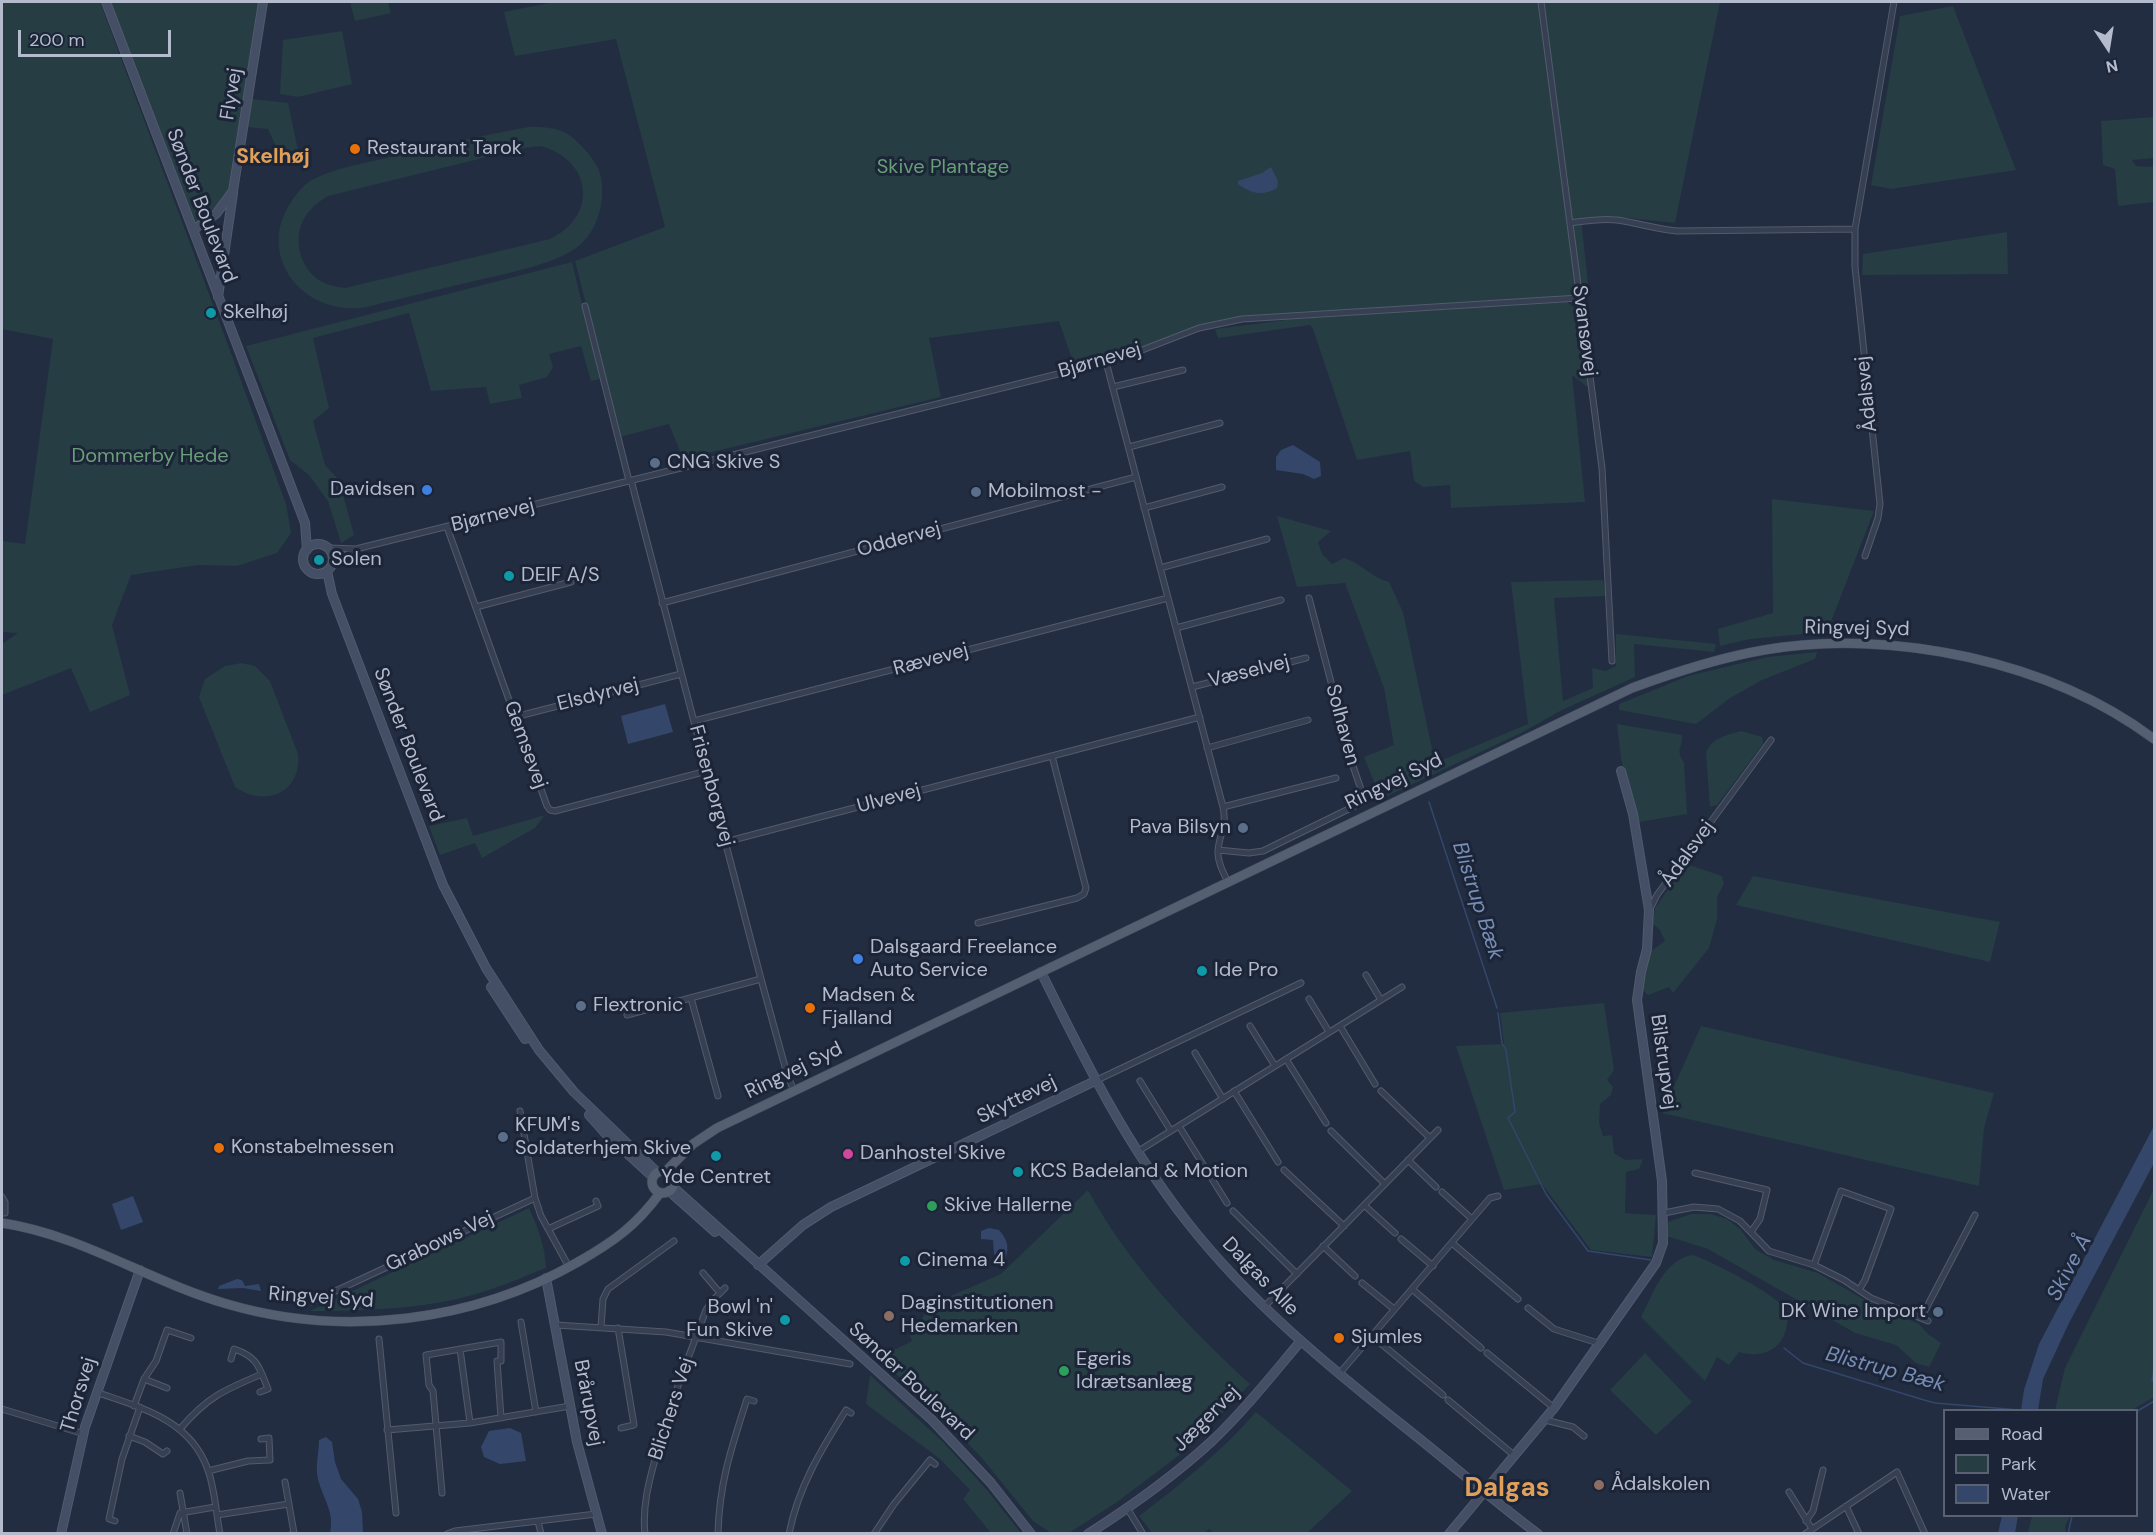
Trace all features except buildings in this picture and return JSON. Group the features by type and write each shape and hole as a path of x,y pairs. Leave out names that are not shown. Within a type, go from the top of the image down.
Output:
{"main road":[{"name":"Ringvej Syd","path":"662,1174 693,1144 717,1128 1632,688 1700,664 1765,650 1824,644 1871,644 1951,653 1999,664 2052,683 2098,704 2154,739"},
{"path":"662,1174 664,1190"},
{"path":"662,1174 652,1184 664,1190"},
{"name":"Ringvej Syd","path":"2,1223 56,1236 186,1290 229,1305 284,1317 340,1322 386,1320 442,1313 494,1299 546,1278 569,1267 632,1226 664,1190"}],"street":[{"name":"Sønder Boulevard","path":"106,2 305,523 307,550"},
{"name":"Flyvej","path":"218,297 232,191 263,2"},
{"name":"Svansøvej","path":"1541,2 1604,495 1612,661"},
{"name":"Ådalsvej","path":"1865,556 1878,518 1880,504 1856,279 1855,229 1894,2"},
{"name":"Flyvej","path":"193,230 216,214 232,191"},
{"path":"1570,223 1603,219 1677,231 1855,229"},
{"name":"Bjørnevej","path":"325,546 356,549 447,527 1106,362 1199,328 1242,319 1580,298"},
{"path":"585,306 630,481"},
{"name":"Væselvej","path":"1106,362 1226,819 1218,850"},
{"path":"1113,387 1183,370"},
{"path":"1129,447 1220,423"},
{"name":"Oddervej","path":"662,603 1137,477"},
{"name":"Frisenborgvej","path":"630,481 761,979 787,1074 794,1091"},
{"path":"1144,508 1222,487"},
{"name":"Sønder Boulevard","path":"305,523 325,546"},
{"name":"Gemsevej","path":"447,527 550,810 555,811 707,771"},
{"path":"1160,568 1268,539"},
{"path":"313,545 325,546 333,555 326,569 310,572 305,566 304,556 307,550 313,545"},
{"name":"Bjørnevej","path":"326,569 356,549"},
{"name":"Sønder Boulevard","path":"326,569 332,594 454,908 486,968 539,1050 589,1108 662,1174"},
{"path":"476,607 571,582"},
{"name":"Rævevej","path":"694,721 1168,598"},
{"name":"Solhaven","path":"1218,850 1249,853 1263,851 1365,801 1353,766 1309,598"},
{"path":"1176,627 1281,600"},
{"name":"Væselvej","path":"1192,687 1306,658"},
{"name":"Elsdyrvej","path":"515,717 681,674"},
{"name":"Ulvevej","path":"726,842 1200,717"},
{"path":"1208,748 1308,720"},
{"name":"Ådalsvej","path":"1649,910 1657,895 1771,740"},
{"path":"978,923 1077,898 1085,892 1086,888 1052,756"},
{"name":"Bilstrupvej","path":"1449,1533 1554,1408 1656,1263 1663,1243 1662,1181 1637,1000 1647,950 1649,910 1633,814 1621,771"},
{"path":"1223,807 1336,778"},
{"path":"1218,850 1221,866 1228,882"},
{"name":"Dalgas Alle","path":"1041,972 1095,1081 1137,1152 1196,1234 1300,1342 1538,1533"},
{"path":"1366,975 1381,1000"},
{"path":"627,1015 761,979"},
{"name":"Skyttevej","path":"758,1265 802,1225 831,1207 1301,983"},
{"path":"1137,1152 1402,987"},
{"path":"691,998 718,1096"},
{"path":"1309,999 1329,1032"},
{"path":"1250,1026 1275,1066"},
{"path":"1340,1026 1375,1084"},
{"path":"1196,1053 1223,1099"},
{"path":"1286,1059 1326,1123"},
{"path":"1140,1081 1171,1131"},
{"path":"1381,1090 1430,1138"},
{"path":"1234,1091 1278,1162"},
{"path":"520,1111 535,1198 548,1229 569,1267"},
{"path":"1179,1126 1227,1203"},
{"path":"1264,1307 1438,1130"},
{"path":"1331,1131 1385,1184"},
{"path":"1407,1161 1437,1187"},
{"path":"1284,1170 1344,1226"},
{"path":"1695,1173 1767,1190 1760,1219 1751,1232"},
{"name":"Sønder Boulevard","path":"664,1190 750,1255 758,1265 932,1420 991,1483 1031,1533"},
{"path":"1814,1265 1841,1191 1891,1209 1865,1280 1859,1290"},
{"path":"1442,1192 1472,1219"},
{"path":"1339,1374 1490,1198 1498,1196"},
{"path":"2,1197 5,1202 5,1213 2,1213"},
{"name":"Grabows Vej","path":"312,1302 535,1198"},
{"path":"548,1229 598,1206 596,1201"},
{"path":"1364,1205 1395,1233"},
{"path":"1664,1213 1694,1207 1718,1209 1740,1221 1769,1251 1814,1265 1884,1304 1928,1320"},
{"path":"1233,1210 1296,1274"},
{"path":"1921,1318 1975,1215"},
{"path":"1401,1239 1432,1266"},
{"path":"601,1327 603,1299 608,1288 674,1240"},
{"path":"1452,1243 1518,1299"},
{"path":"1323,1246 1355,1276"},
{"name":"Thorsvej","path":"61,1533 96,1392 140,1270"},
{"name":"Blichers Vej","path":"645,1533 650,1477 673,1395 706,1310 723,1290 703,1273"},
{"name":"Brårupvej","path":"546,1278 582,1465 602,1533"},
{"path":"1362,1283 1394,1309"},
{"path":"1412,1289 1481,1348"},
{"path":"1528,1308 1554,1329 1601,1344"},
{"path":"521,1322 536,1412"},
{"path":"556,1325 618,1328 696,1337 850,1364"},
{"path":"618,1328 634,1425 621,1428"},
{"path":"115,1521 109,1519 144,1379 156,1361 167,1330 191,1338"},
{"path":"1372,1336 1443,1395"},
{"path":"380,1339 396,1513"},
{"path":"442,1493 433,1391 429,1385 426,1355 501,1342 501,1361 497,1361 501,1418"},
{"name":"Jægervej","path":"1088,1533 1127,1508 1185,1465 1214,1439 1245,1407 1300,1342"},
{"path":"231,1359 234,1349 256,1361 268,1389 260,1392"},
{"path":"460,1349 470,1423"},
{"path":"1487,1353 1554,1408"},
{"path":"180,1429 195,1411 217,1394 262,1374"},
{"path":"144,1379 167,1388"},
{"path":"96,1392 158,1414 180,1429 198,1449 208,1471 219,1533"},
{"path":"718,1533 718,1511 725,1467 747,1399 754,1401"},
{"path":"1448,1400 1515,1456"},
{"path":"387,1430 470,1423 570,1406"},
{"path":"2,1409 84,1434"},
{"path":"789,1533 797,1502 815,1460 846,1410 851,1413"},
{"path":"1545,1420 1573,1427 1584,1436"},
{"path":"129,1436 145,1442 163,1454 167,1451"},
{"path":"208,1471 248,1461 270,1460 269,1438 261,1439"},
{"path":"874,1533 930,1460 935,1464"},
{"path":"1806,1521 1813,1512 1823,1470"},
{"path":"1805,1533 1897,1472 1925,1533"},
{"path":"285,1482 294,1533 292,1533"},
{"path":"1789,1492 1812,1529"},
{"path":"180,1493 187,1533"},
{"path":"217,1515 289,1504"},
{"path":"1846,1506 1859,1533"},
{"path":"173,1533 180,1513 215,1507"},
{"path":"1127,1508 1143,1533"},
{"path":"447,1533 596,1514"},
{"path":"538,1521 541,1533"}],"green space":[{"name":"Dommerby Hede","path":"2,2 100,2 286,504 291,533 277,553 237,566 198,565 131,575 112,625 130,695 90,712 71,668 2,695 2,644 18,633 2,632 2,541 25,544 53,339 2,329"},
{"path":"111,2 259,2 229,190 214,209 195,223"},
{"path":"350,2 388,2 391,13 355,21"},
{"name":"Skive Plantage","path":"554,2 1720,2 1675,223 1609,216 1581,219 1588,283 1576,296 1212,324 1150,346 1074,365 1059,321 929,338 941,397 683,459 669,424 620,437 575,261 665,227 616,39 515,56 504,12"},
{"path":"1953,6 2016,170 1891,189 1871,185 1900,16"},
{"path":"342,31 352,84 298,97 280,94 283,40"},
{"path":"252,99 288,103 298,150 285,166 268,129 248,127"},
{"path":"2154,117 2154,158 2132,160 2136,166 2154,167 2154,202 2118,206 2115,169 2103,165 2101,121"},
{"path":"528,127 554,129 568,134 581,145 598,168 602,198 597,219 588,237 571,251 558,258 527,268 360,308 343,308 313,298 291,278 283,264 279,249 280,226 295,196 312,180 348,167","holes":["540,146 557,153 570,163 579,175 583,189 582,203 576,217 566,229 550,239 345,288 332,286 319,280 306,267 302,258 299,240 302,222 307,214 328,196 524,148"]},
{"path":"2007,232 2008,274 1862,275 1863,254"},
{"path":"572,262 600,379 591,381 581,346 549,354 553,367 547,377 519,385 522,398 490,404 486,387 431,391 409,313 313,338 329,408 313,421 325,465 339,480 354,535 341,543 328,501 309,475 290,460 246,346"},
{"path":"1567,302 1579,312 1589,388 1572,375 1585,502 1451,508 1450,485 1423,487 1414,481 1410,451 1357,460 1310,325 1218,338 1215,329 1294,319"},
{"path":"1772,499 1874,511 1827,632 1750,639 1720,646 1718,629 1773,613"},
{"path":"1277,516 1331,531 1318,542 1322,554 1332,564 1344,558 1389,582 1403,612 1435,763 1528,724 1511,582 1603,580 1606,596 1554,598 1563,701 1593,688 1592,668 1606,671 1616,666 1616,634 1716,644 1714,652 1634,644 1635,677 1562,710 1523,732 1381,799 1364,757 1394,745 1384,688 1345,583 1297,587"},
{"path":"1817,652 1815,659 1762,680 1730,698 1696,724 1619,710 1619,704 1688,676 1767,657"},
{"path":"241,663 255,666 270,681 298,754 298,767 294,779 288,787 269,796 246,793 235,787 199,697 205,679 225,666"},
{"path":"1617,724 1682,735 1680,751 1684,763 1687,814 1639,822 1621,759"},
{"path":"1741,731 1762,737 1763,744 1717,805 1710,807 1706,753 1708,748 1725,736"},
{"path":"545,815 535,828 482,858 475,843 440,855 429,826 467,818 473,836"},
{"path":"1686,864 1722,876 1724,884 1717,897 1717,919 1709,948 1673,993 1669,987 1648,995 1641,989 1650,952 1665,941 1660,930 1653,924 1655,908"},
{"path":"1753,876 2000,922 1990,962 1736,905"},
{"path":"1604,1003 1614,1070 1607,1080 1613,1087 1611,1095 1600,1104 1599,1123 1603,1136 1612,1135 1614,1153 1625,1160 1643,1159 1639,1169 1626,1172 1625,1213 1656,1215 1652,1257 1591,1250 1542,1184 1504,1190 1456,1046 1504,1044 1500,1013"},
{"path":"1701,1026 1994,1093 1984,1128 1979,1186 1662,1113"},
{"path":"2154,1189 2154,1397 2134,1409 2055,1409 2065,1368"},
{"name":"Egeris Idrætsanlæg","path":"1088,1190 1121,1244 1140,1269 1204,1340 1250,1384 1190,1447 1117,1502 1069,1533 1051,1533 1033,1521 981,1457 932,1406 878,1358 912,1341 909,1333 912,1331 911,1325 922,1319 930,1305 1001,1274"},
{"path":"529,1208 540,1237 546,1268 489,1290 446,1301 377,1309 310,1311"},
{"path":"1691,1214 1711,1214 1727,1219 1741,1230 1755,1249 1774,1260 1818,1273 1865,1300 1919,1324 1941,1343 1929,1367 1916,1363 1896,1345 1855,1333 1708,1249 1667,1236 1668,1222"},
{"path":"1693,1255 1756,1286 1784,1308 1787,1319 1783,1338 1774,1348 1754,1354 1739,1352 1729,1365 1717,1357 1705,1381 1641,1317 1667,1270 1674,1263"},
{"path":"1645,1353 1692,1402 1656,1435 1610,1390"},
{"path":"870,1375 943,1442 987,1490 1021,1533 991,1533 963,1499 970,1490 940,1459 866,1404"},
{"path":"1256,1412 1352,1491 1307,1533 1215,1534 1209,1529 1204,1533 1152,1533 1139,1516 1200,1467"},
{"path":"2032,1517 2070,1517 2065,1526 2066,1533 2028,1533"}],"water":[{"path":"1271,167 1278,181 1277,188 1272,191 1257,193 1238,184 1238,181 1262,173"},
{"path":"1293,445 1320,462 1321,476 1314,479 1303,474 1276,470 1276,457 1281,450"},
{"path":"665,704 673,732 628,744 621,716"},
{"path":"2154,1126 2154,1163 2069,1323 2043,1379 2038,1409 2021,1409 2024,1390 2039,1344"},
{"path":"133,1196 143,1222 121,1230 112,1204"},
{"path":"989,1228 999,1230 1006,1240 1005,1259 999,1260 994,1254 993,1240 981,1239 981,1231"},
{"path":"237,1279 242,1280 245,1286 259,1284 261,1291 243,1288 218,1289 219,1286"},
{"path":"510,1428 521,1433 526,1461 500,1464 484,1457 481,1447 489,1431"},
{"path":"326,1437 332,1442 335,1462 341,1479 358,1499 362,1512 363,1533 330,1533 330,1512 320,1486 317,1469 319,1440"},
{"path":"2002,1517 2018,1517 2015,1533 1998,1533"}],"waterway":[{"name":"Blistrup Bæk","path":"1429,802 1497,1008"},
{"name":"Blistrup Bæk","path":"1498,1013 1515,1112 1508,1118 1546,1194 1588,1251 1651,1260"},
{"name":"Blistrup Bæk","path":"1784,1348 1803,1363 1935,1403 2007,1409"},
{"path":"2152,1381 2154,1369"},
{"path":"2138,1411 2154,1401"},
{"path":"2068,1534 2072,1517"}],"place":[{"name":"Restaurant Tarok","path":"355,149"},
{"name":"Skelhøj","path":"211,313"},
{"name":"CNG Skive S","path":"655,463"},
{"name":"Davidsen","path":"427,490"},
{"name":"Mobilmost -","path":"976,492"},
{"name":"Solen","path":"319,560"},
{"name":"DEIF A/S","path":"509,576"},
{"name":"Pava Bilsyn","path":"1243,828"},
{"name":"Dalsgaard Freelance Auto Service","path":"858,959"},
{"name":"Ide Pro","path":"1202,971"},
{"name":"Flextronic","path":"581,1006"},
{"name":"Madsen & Fjalland","path":"810,1008"},
{"name":"KFUM's Soldaterhjem Skive","path":"503,1137"},
{"name":"Konstabelmessen","path":"219,1148"},
{"name":"Danhostel Skive","path":"848,1154"},
{"name":"Yde Centret","path":"716,1156"},
{"name":"KCS Badeland & Motion","path":"1018,1172"},
{"name":"Skive Hallerne","path":"932,1206"},
{"name":"Cinema 4","path":"905,1261"},
{"name":"DK Wine Import","path":"1938,1312"},
{"name":"Daginstitutionen Hedemarken","path":"889,1316"},
{"name":"Bowl 'n' Fun Skive","path":"785,1320"},
{"name":"Sjumles","path":"1339,1338"},
{"name":"Egeris Idrætsanlæg","path":"1064,1371"},
{"name":"Ådalskolen","path":"1599,1485"}],"district":[{"name":"Skelhøj","path":"273,157"},
{"name":"Dalgas","path":"1507,1489"}],"water label":[{"name":"Skive Å","path":"2070,1268"}]}
